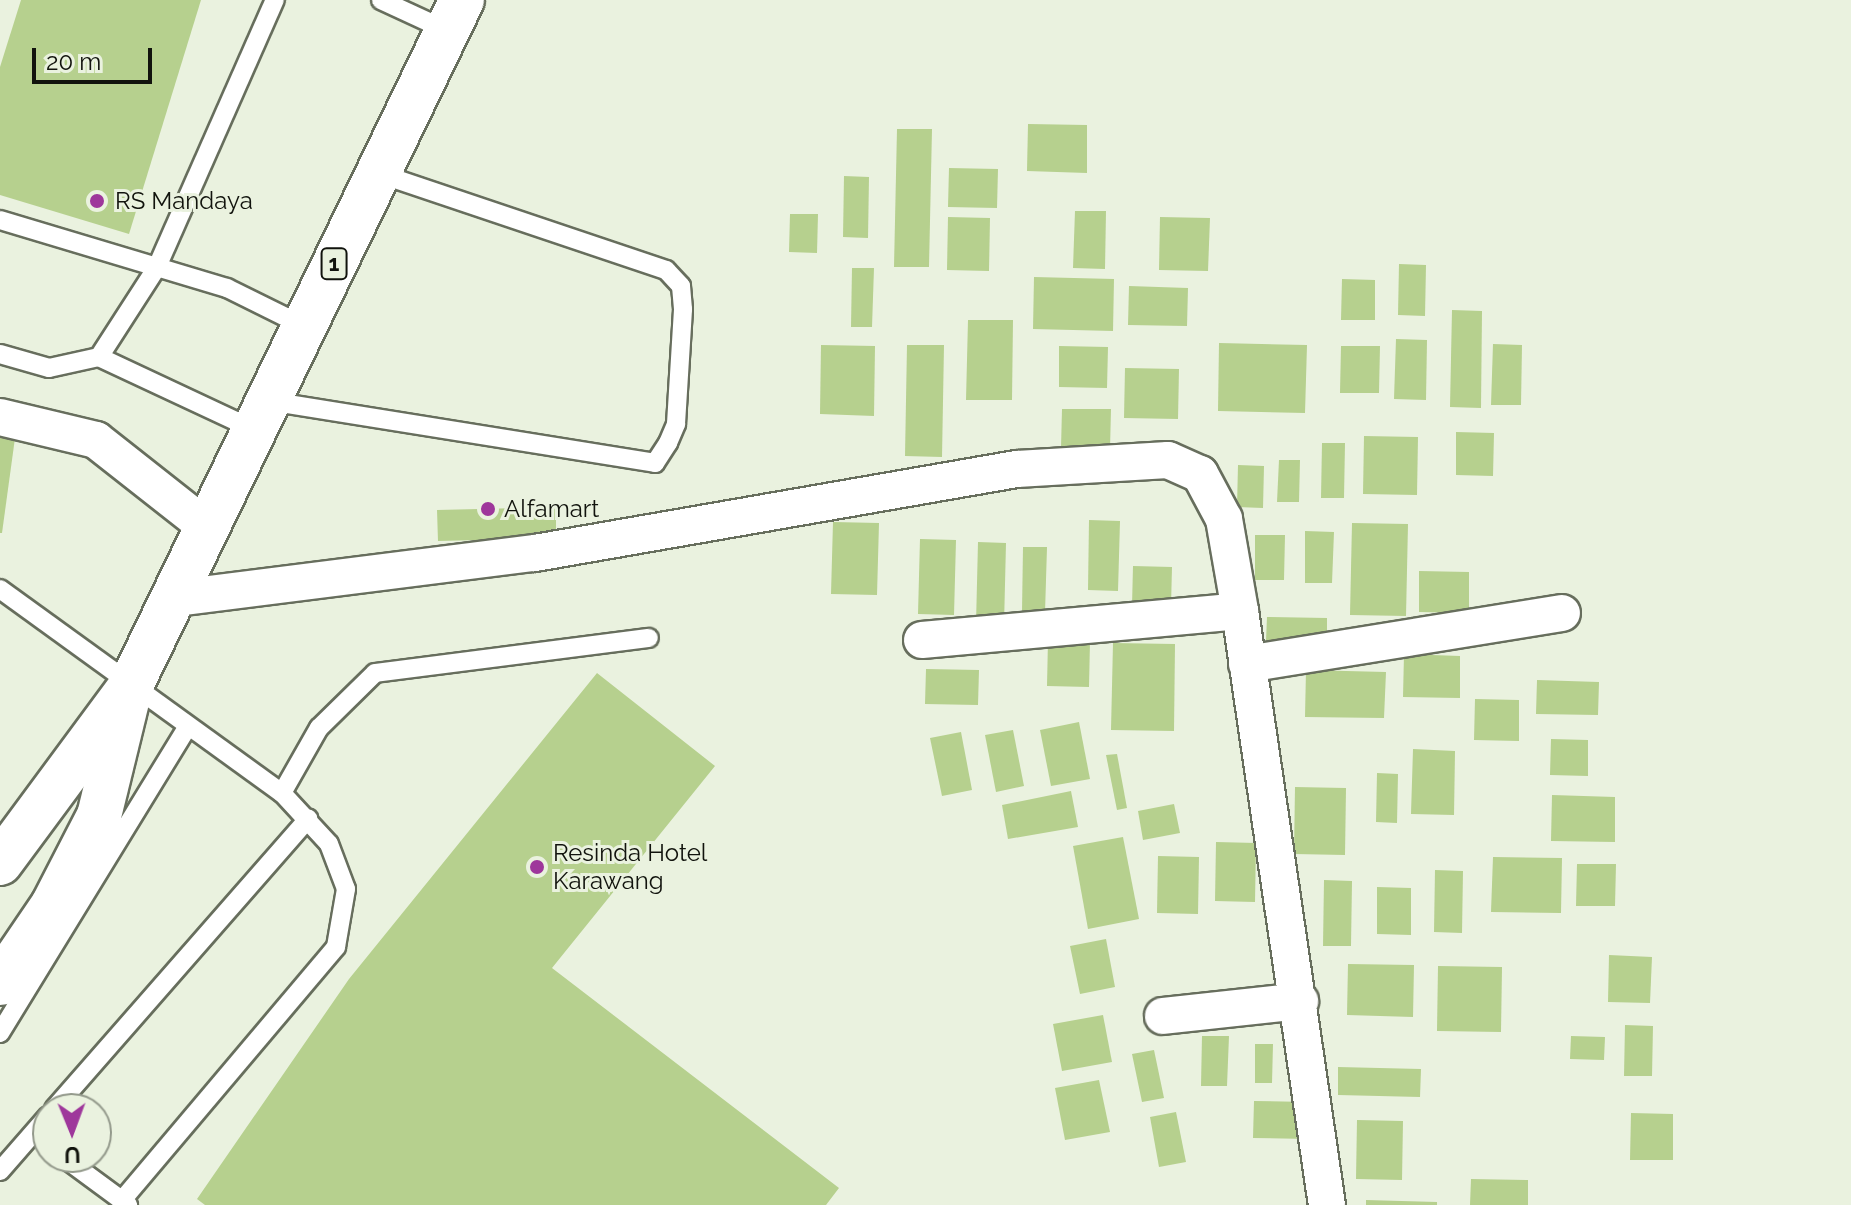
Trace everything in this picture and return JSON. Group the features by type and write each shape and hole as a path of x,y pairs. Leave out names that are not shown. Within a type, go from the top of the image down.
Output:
{"main road":[{"name":"1","path":"0,863 130,687 177,598 454,15"},
{"name":"1","path":"0,983 53,905 99,816 130,687"}],"street":[{"path":"0,417 96,440 209,529"},
{"path":"177,598 535,553 1017,469 1168,460 1200,474 1224,519 1240,611 1300,1001 1327,1205"},
{"path":"922,640 1240,611"},
{"path":"1247,664 1562,613"},
{"path":"1163,1016 1300,1001"}],"lane":[{"path":"99,357 157,267 275,0"},
{"path":"381,0 454,15"},
{"path":"0,354 49,368 99,357 262,416 655,463 676,424 683,309 681,286 666,270 377,173"},
{"path":"0,220 227,288 304,326"},
{"path":"0,589 130,687 282,793 329,844 346,889 336,947 125,1203 85,1173"},
{"path":"282,793 319,728 375,673 649,638"},
{"path":"0,1033 188,726"},
{"path":"68,1093 308,819"},
{"path":"0,1171 32,1135"}],"building":[{"path":"21,0 201,0 129,234 0,195 0,67"},
{"path":"1028,124 1087,125 1087,173 1027,171"},
{"path":"897,129 932,129 929,267 894,267"},
{"path":"949,168 998,169 997,208 948,207"},
{"path":"844,176 869,177 868,238 843,237"},
{"path":"1075,211 1106,211 1105,269 1073,268"},
{"path":"790,214 818,214 817,253 789,252"},
{"path":"948,217 990,218 989,271 947,270"},
{"path":"1160,217 1210,218 1208,271 1159,270"},
{"path":"1399,264 1426,265 1425,316 1398,315"},
{"path":"852,268 874,268 872,327 851,327"},
{"path":"1034,277 1114,279 1113,331 1033,329"},
{"path":"1342,279 1375,280 1375,320 1341,320"},
{"path":"1129,286 1188,288 1187,326 1128,325"},
{"path":"1452,310 1482,311 1481,408 1450,407"},
{"path":"968,320 1013,320 1012,400 966,400"},
{"path":"1396,339 1427,340 1426,400 1394,399"},
{"path":"1219,343 1307,345 1305,413 1218,411"},
{"path":"1493,344 1522,345 1521,405 1491,405"},
{"path":"821,345 875,346 874,416 820,414"},
{"path":"907,345 944,345 942,457 905,456"},
{"path":"1059,346 1108,347 1107,388 1059,387"},
{"path":"1341,346 1380,346 1379,393 1340,393"},
{"path":"1125,368 1179,369 1178,419 1124,418"},
{"path":"1062,409 1111,409 1110,449 1061,448"},
{"path":"1456,432 1494,433 1493,476 1456,475"},
{"path":"0,436 15,438 2,533 0,533"},
{"path":"1364,436 1418,437 1417,495 1363,494"},
{"path":"1322,443 1345,443 1344,498 1321,498"},
{"path":"1279,460 1300,460 1299,502 1277,502"},
{"path":"1238,465 1264,466 1263,508 1237,507"},
{"path":"556,507 556,538 438,541 437,510"},
{"path":"1089,520 1120,521 1118,591 1088,590"},
{"path":"833,522 879,523 877,595 831,594"},
{"path":"1352,523 1408,524 1406,616 1350,615"},
{"path":"1305,531 1334,532 1332,583 1305,583"},
{"path":"1255,535 1285,535 1284,580 1255,580"},
{"path":"920,539 956,540 954,615 918,614"},
{"path":"978,542 1006,543 1004,625 976,624"},
{"path":"1023,547 1047,547 1045,613 1022,612"},
{"path":"1133,566 1172,567 1171,606 1132,606"},
{"path":"1419,571 1469,572 1469,613 1419,612"},
{"path":"1267,617 1327,618 1327,642 1266,641"},
{"path":"1048,640 1090,641 1089,687 1047,686"},
{"path":"1113,643 1175,644 1174,731 1111,730"},
{"path":"1404,654 1460,656 1460,698 1403,697"},
{"path":"926,669 979,670 978,705 925,704"},
{"path":"1306,670 1386,672 1384,718 1305,717"},
{"name":"Resinda Hotel Karawang","path":"597,673 715,766 552,968 839,1188 826,1205 205,1205 197,1199 349,979"},
{"path":"1537,680 1599,682 1598,715 1536,714"},
{"path":"1475,699 1519,700 1519,741 1474,740"},
{"path":"1079,722 1090,779 1051,786 1040,730"},
{"path":"1013,730 1024,786 996,792 985,735"},
{"path":"961,732 972,790 942,796 930,738"},
{"path":"1551,739 1588,740 1588,776 1550,775"},
{"path":"1413,749 1455,751 1454,815 1411,814"},
{"path":"1117,754 1127,808 1117,810 1106,755"},
{"path":"1377,773 1398,774 1397,823 1376,822"},
{"path":"1295,787 1346,788 1345,855 1294,854"},
{"path":"1071,791 1078,827 1008,839 1002,805"},
{"path":"1552,795 1615,797 1615,842 1551,841"},
{"path":"1174,804 1180,833 1143,840 1138,811"},
{"path":"1123,837 1139,919 1088,929 1073,846"},
{"path":"1216,842 1256,843 1255,902 1215,901"},
{"path":"1158,856 1199,857 1198,914 1157,913"},
{"path":"1493,857 1562,858 1561,913 1491,912"},
{"path":"1577,864 1616,864 1615,906 1576,906"},
{"path":"1435,870 1463,871 1462,933 1434,932"},
{"path":"1324,880 1352,881 1351,946 1323,946"},
{"path":"1377,887 1411,888 1411,935 1377,934"},
{"path":"1106,939 1115,987 1080,994 1070,946"},
{"path":"1609,955 1652,957 1650,1003 1608,1002"},
{"path":"1348,964 1414,965 1413,1017 1347,1015"},
{"path":"1438,966 1502,967 1501,1032 1437,1031"},
{"path":"1103,1015 1112,1062 1062,1071 1053,1024"},
{"path":"1625,1025 1653,1026 1652,1076 1624,1076"},
{"path":"1202,1036 1229,1036 1227,1086 1201,1086"},
{"path":"1571,1036 1605,1037 1604,1060 1570,1059"},
{"path":"1255,1044 1273,1044 1272,1083 1255,1083"},
{"path":"1154,1050 1164,1098 1142,1102 1132,1054"},
{"path":"1338,1067 1421,1069 1420,1097 1338,1095"},
{"path":"1099,1080 1110,1132 1065,1140 1055,1088"},
{"path":"1254,1101 1309,1102 1308,1139 1253,1138"},
{"path":"1176,1112 1186,1162 1159,1167 1150,1117"},
{"path":"1631,1113 1673,1114 1673,1160 1630,1160"},
{"path":"1357,1120 1403,1121 1402,1180 1356,1179"},
{"path":"1471,1179 1528,1180 1528,1205 1470,1205"},
{"path":"1366,1200 1437,1202 1437,1205 1366,1205"}],"place":[{"name":"RS Mandaya","path":"97,201"},
{"name":"Alfamart","path":"488,509"},
{"name":"Resinda Hotel Karawang","path":"537,867"}]}
